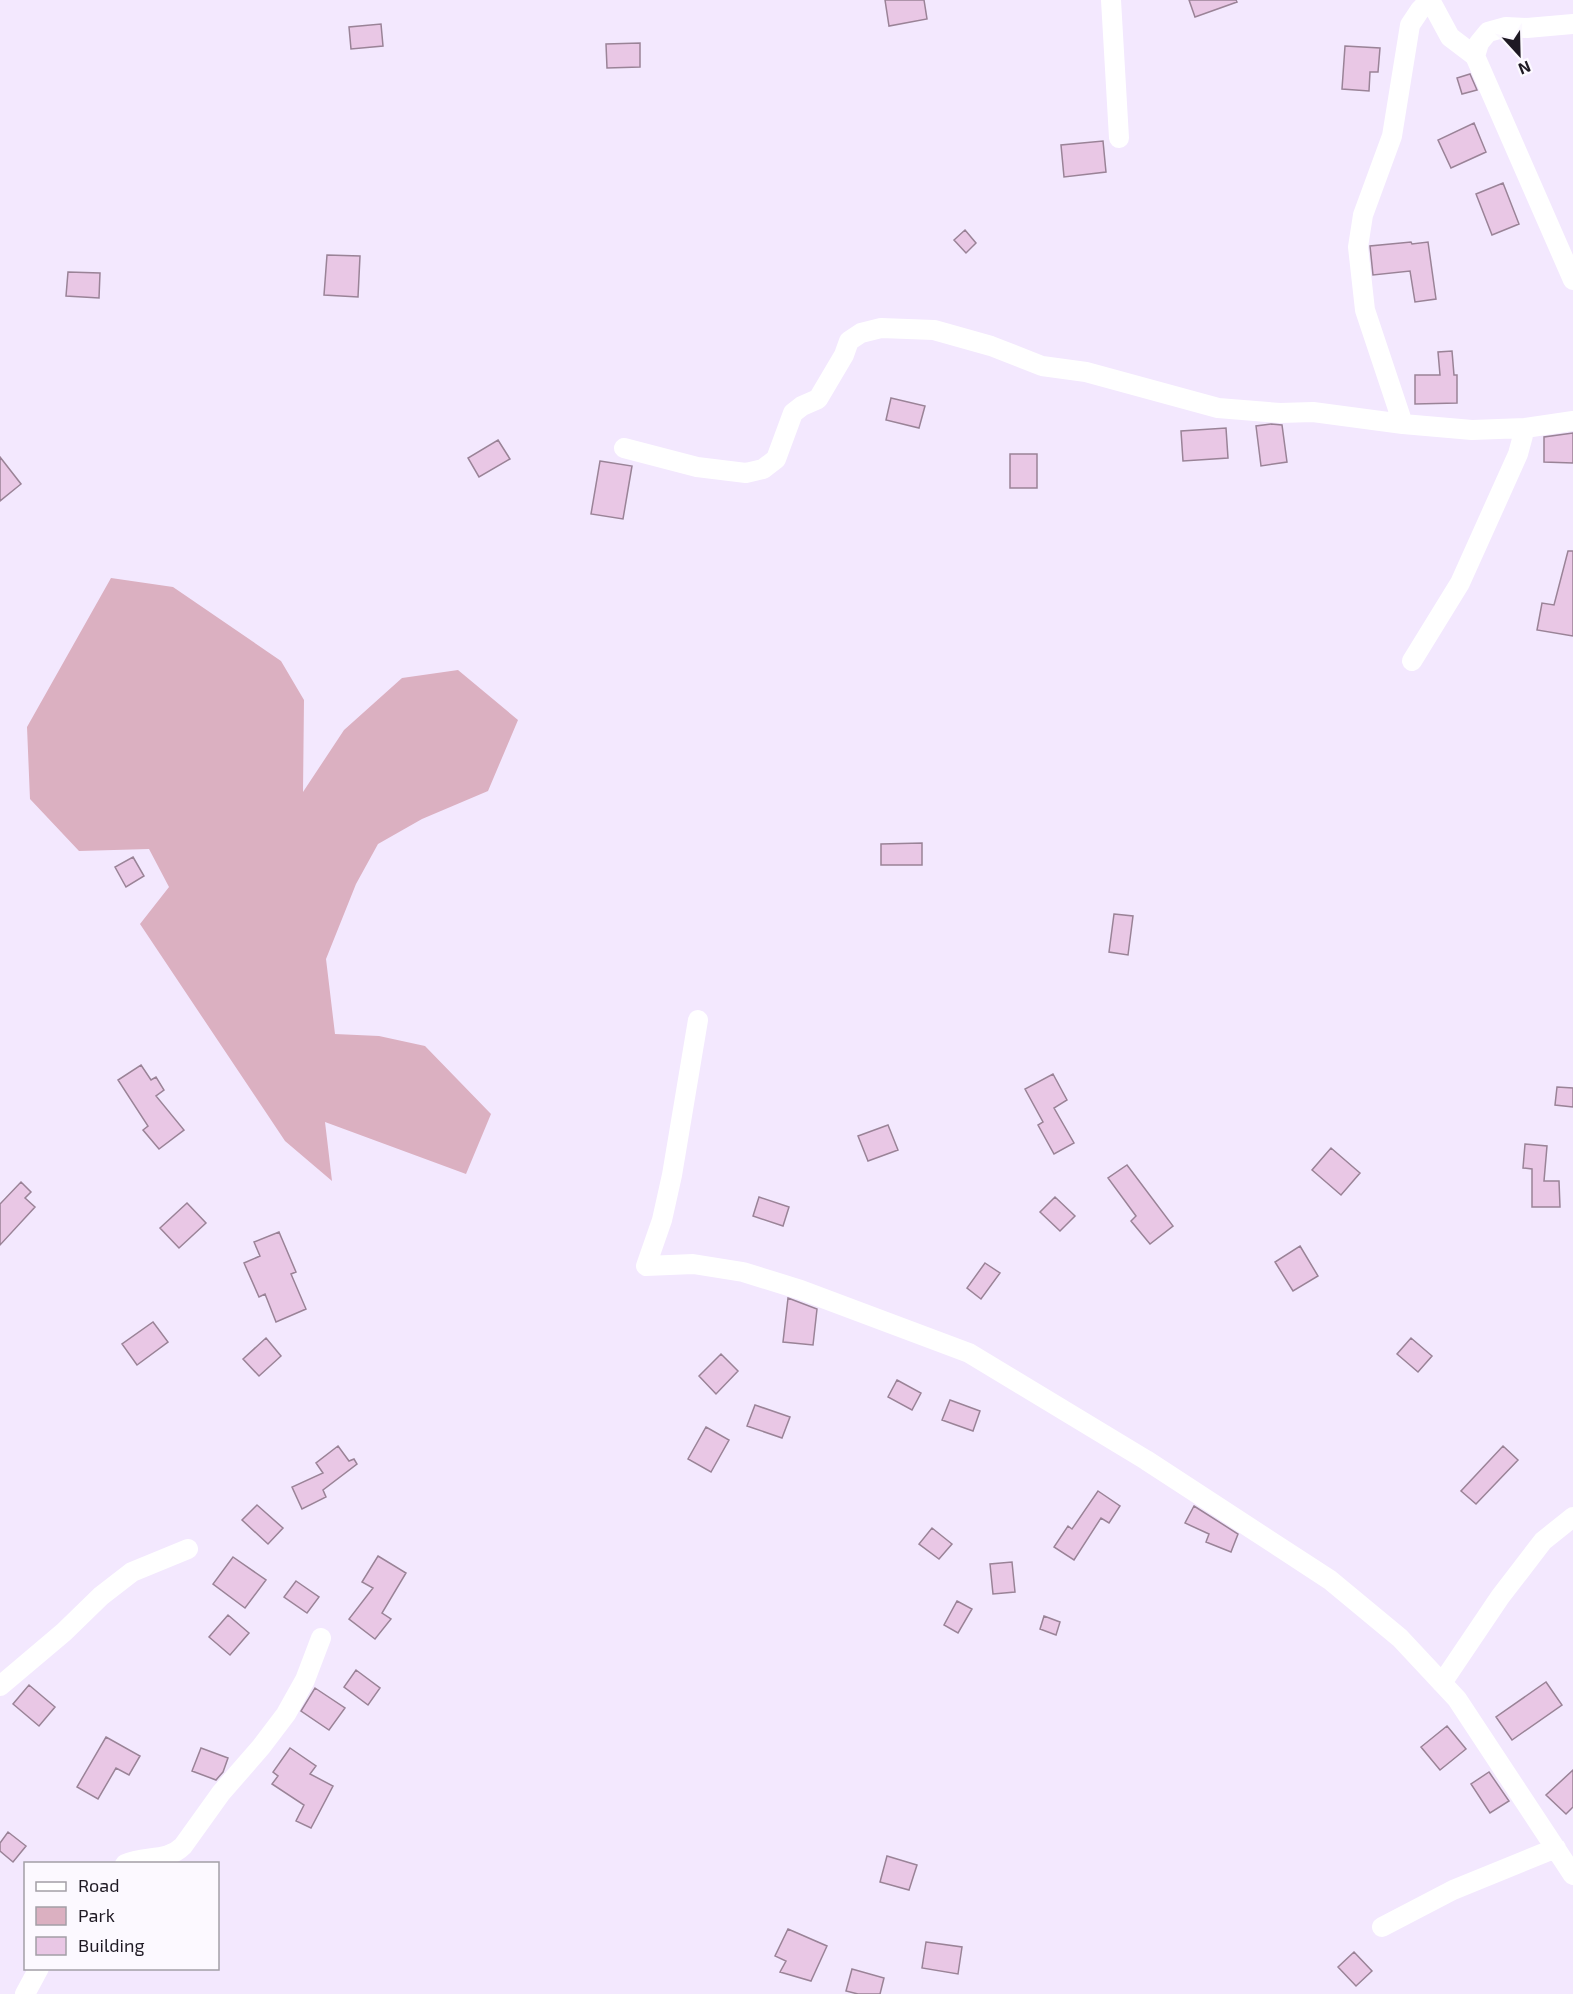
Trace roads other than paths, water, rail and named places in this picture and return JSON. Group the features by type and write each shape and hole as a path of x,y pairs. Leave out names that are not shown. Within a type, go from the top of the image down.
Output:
{"street":[{"path":"1111,0 1119,138"},
{"path":"1403,424 1365,310 1359,247 1363,215 1392,135 1410,25 1430,0 1450,37 1475,56 1564,241 1573,280"},
{"path":"1475,56 1479,44 1488,32 1506,27 1527,28 1573,24"},
{"path":"624,448 698,467 746,473 763,469 776,459 793,413 818,399 844,355 849,341 861,333 881,328 934,330 991,346 1042,366 1086,372 1145,390 1218,408 1280,413 1312,412 1472,430 1525,428 1573,422"},
{"path":"1412,661 1460,583 1518,454 1525,428"},
{"path":"698,1020 672,1175 662,1220 646,1266 693,1264 742,1272 801,1290 969,1353 1146,1460 1330,1580 1400,1638 1457,1699 1573,1875"},
{"path":"1442,1683 1500,1597 1543,1541 1573,1516"},
{"path":"0,1686 64,1632 101,1596 132,1572 188,1549"},
{"path":"128,1862 166,1857 176,1853 183,1846 221,1793 286,1714 305,1680 321,1638"},
{"path":"1382,1927 1454,1890 1556,1848"},
{"path":"25,1994 38,1970"}]}
